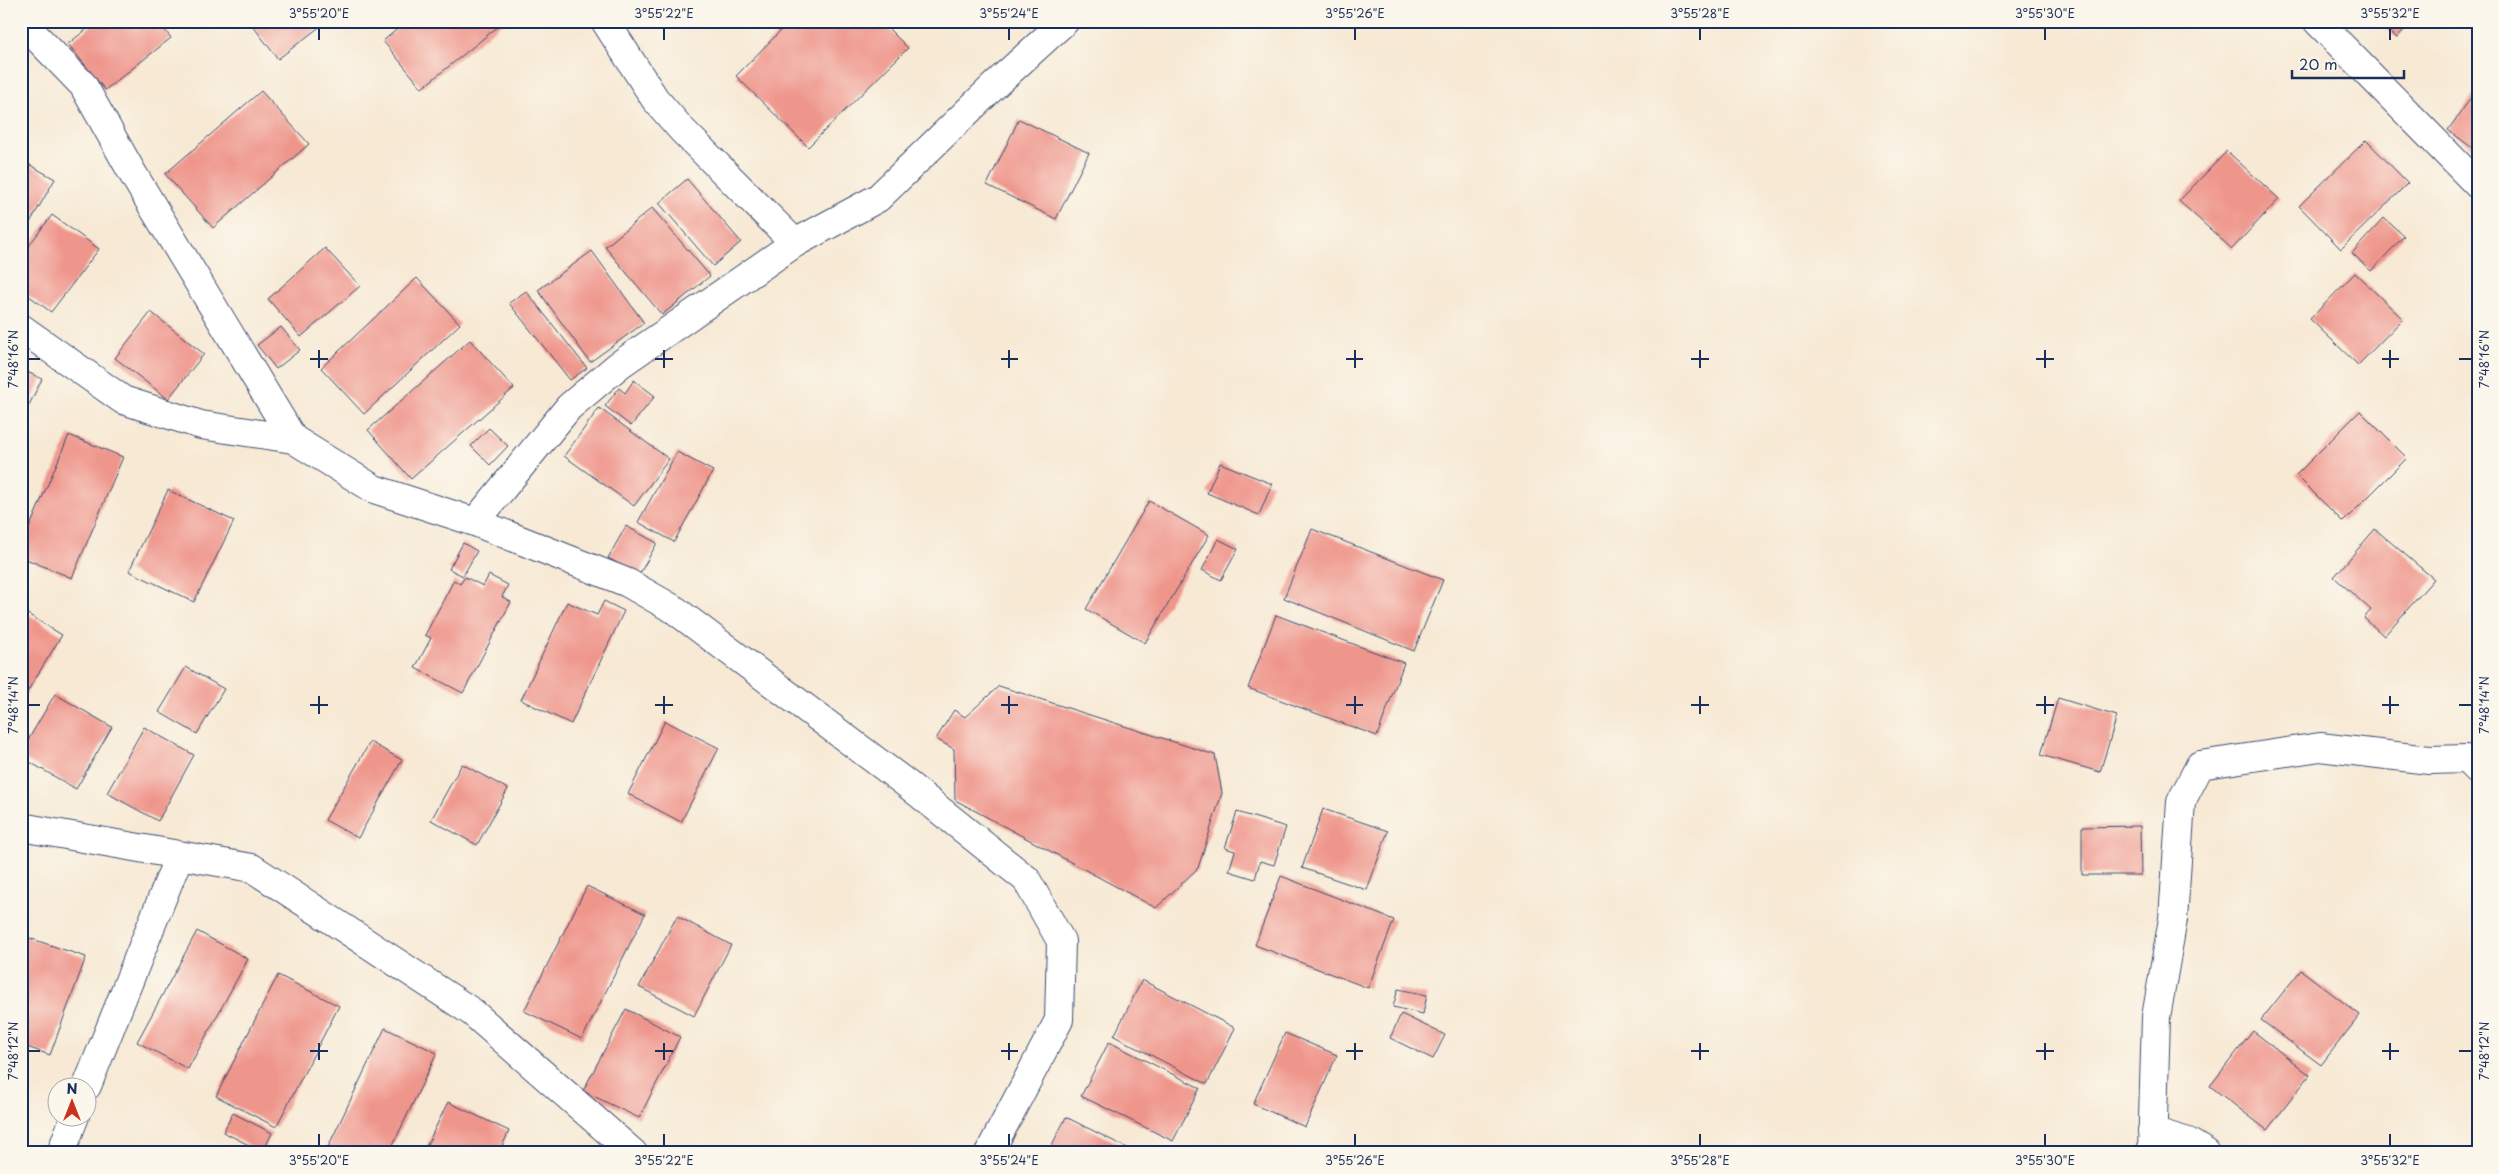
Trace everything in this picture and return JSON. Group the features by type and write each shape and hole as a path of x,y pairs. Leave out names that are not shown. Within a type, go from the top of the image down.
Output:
{"street":[{"path":"21,21 83,85 133,174 293,439"},
{"path":"605,21 655,99 676,124 795,243"},
{"path":"475,522 569,407 620,365 795,243 878,198 997,83 1066,21"},
{"path":"2317,21 2478,186"},
{"path":"21,328 123,400 201,424 293,439 374,489 475,522 628,584 675,610 907,784 1026,880 1061,941 1059,1020 989,1153"},
{"path":"2206,1153 2188,1142 2152,1142 2156,1017 2173,919 2181,802 2200,765 2320,747 2429,760 2466,759 2478,771"},
{"path":"21,826 252,868 472,1012 633,1153"},
{"path":"91,1076 179,856"},
{"path":"61,1153 72,1126"}],"building":[{"path":"97,21 158,21 171,38 105,90 68,44"},
{"path":"249,21 319,21 322,25 278,59"},
{"path":"407,21 505,21 422,88 383,41"},
{"path":"790,21 881,21 908,48 808,147 736,76"},
{"path":"2378,21 2411,21 2397,38"},
{"path":"2478,88 2478,152 2448,130"},
{"path":"261,91 309,144 213,228 165,174"},
{"path":"1019,119 1089,153 1056,219 987,185"},
{"path":"2366,140 2408,183 2341,249 2299,206"},
{"path":"2227,151 2279,199 2232,249 2179,201"},
{"path":"21,160 55,179 21,238"},
{"path":"687,179 741,242 713,266 659,203"},
{"path":"652,208 710,276 662,315 605,247"},
{"path":"52,215 99,249 51,312 21,290 21,256"},
{"path":"2384,218 2404,236 2371,271 2352,253"},
{"path":"325,248 360,286 301,337 268,299"},
{"path":"592,251 644,323 590,362 538,290"},
{"path":"2355,273 2403,319 2358,365 2310,319"},
{"path":"417,278 460,324 364,414 321,368"},
{"path":"526,291 587,368 570,380 509,303"},
{"path":"151,312 204,354 168,399 115,358"},
{"path":"281,327 300,350 276,369 257,345"},
{"path":"470,340 514,388 411,479 368,430"},
{"path":"21,369 42,379 28,407 21,404"},
{"path":"634,380 655,396 631,426 605,406 619,388 625,393"},
{"path":"599,408 669,459 634,506 564,456"},
{"path":"2360,411 2407,458 2343,522 2296,475"},
{"path":"489,428 508,446 490,465 471,446"},
{"path":"69,435 123,457 72,578 21,557 21,547"},
{"path":"677,452 713,471 674,542 638,522"},
{"path":"1220,463 1272,484 1259,515 1207,493"},
{"path":"168,490 234,521 194,602 129,571"},
{"path":"1149,501 1209,535 1145,643 1086,609"},
{"path":"626,526 657,543 639,575 608,558"},
{"path":"1312,529 1443,580 1414,651 1284,598"},
{"path":"2375,529 2434,579 2384,636 2364,618 2371,610 2334,577"},
{"path":"1218,539 1238,549 1221,580 1202,570"},
{"path":"463,543 477,551 463,576 449,569"},
{"path":"489,575 508,585 502,597 511,602 463,693 415,668 431,638 425,635 454,580 460,584 465,577 483,586"},
{"path":"604,601 624,611 571,724 521,700 567,602 597,615"},
{"path":"21,610 62,635 21,702"},
{"path":"1276,615 1404,663 1377,736 1248,688"},
{"path":"186,667 224,689 197,734 159,712"},
{"path":"999,686 1215,755 1222,793 1198,868 1156,908 955,800 954,749 936,739 954,710 965,717"},
{"path":"55,694 112,727 76,789 21,757 21,752"},
{"path":"2058,698 2117,716 2100,772 2041,755"},
{"path":"665,721 719,748 681,822 628,794"},
{"path":"144,727 194,755 158,821 107,793"},
{"path":"370,742 402,760 358,838 325,820"},
{"path":"462,764 508,789 477,845 431,820"},
{"path":"1323,809 1388,831 1367,890 1302,868"},
{"path":"1237,812 1286,827 1274,865 1260,861 1255,879 1229,871 1235,851 1225,848"},
{"path":"2140,826 2141,875 2082,875 2082,827"},
{"path":"1281,876 1394,920 1368,988 1255,945"},
{"path":"587,886 645,914 582,1039 524,1011"},
{"path":"677,916 731,945 694,1016 639,987"},
{"path":"197,931 248,959 188,1069 137,1042"},
{"path":"23,936 86,957 50,1055 21,1045 21,942"},
{"path":"2301,970 2360,1015 2321,1065 2261,1020"},
{"path":"278,975 339,1006 276,1127 216,1096"},
{"path":"1142,980 1235,1028 1207,1084 1114,1036"},
{"path":"1398,989 1427,995 1423,1014 1393,1007"},
{"path":"626,1009 680,1037 639,1118 583,1091"},
{"path":"1401,1014 1445,1035 1433,1059 1390,1038"},
{"path":"385,1028 437,1053 389,1153 340,1153 328,1147"},
{"path":"2253,1031 2310,1075 2267,1130 2210,1086"},
{"path":"1285,1033 1337,1055 1305,1127 1253,1104"},
{"path":"1109,1042 1200,1088 1173,1141 1081,1096"},
{"path":"448,1102 509,1131 499,1153 423,1153"},
{"path":"233,1113 272,1133 263,1152 223,1132"},
{"path":"1066,1117 1137,1153 1048,1153"}]}
